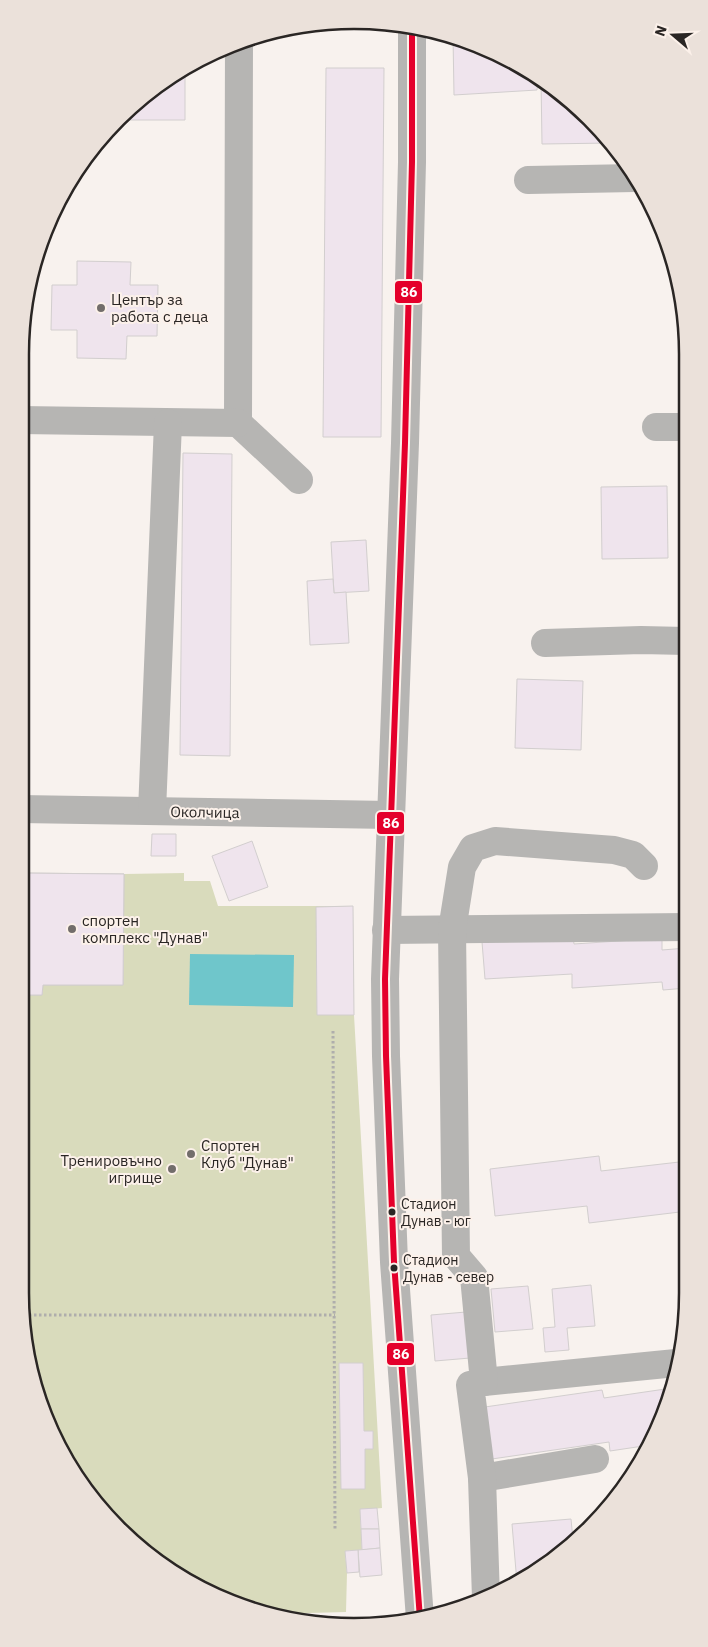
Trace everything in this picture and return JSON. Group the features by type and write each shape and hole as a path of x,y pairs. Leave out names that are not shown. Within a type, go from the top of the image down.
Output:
{"street":[{"path":"412,34 412,162 405,443 386,930 386,1056 394,1262 419,1611"},
{"path":"238,423 239,50"},
{"path":"528,180 627,178"},
{"path":"29,420 238,423 299,480"},
{"path":"152,811 168,423"},
{"path":"656,427 679,427"},
{"path":"544,643 679,641"},
{"name":"Околчица","path":"29,809 390,815"},
{"path":"484,1382 474,1277 456,1256 452,930 462,867 473,848 495,842 614,850 633,855 644,866"},
{"path":"386,930 679,927"},
{"path":"486,1590 482,1478 470,1385 671,1362"},
{"path":"482,1478 596,1459"}],"path":[{"path":"333,1031 335,1531"},
{"path":"29,1314 335,1315"}],"green space":[{"name":"Спортен Клуб \"Дунав\"","path":"29,873 184,873 184,881 210,881 218,906 353,906 354,1015 382,1508 360,1510 362,1550 345,1551 347,1573 346,1612 300,1613 270,1607 249,1601 191,1575 140,1538 109,1507 84,1474 62,1437 46,1398 40,1377 29,1314"}],"water":[{"path":"190,954 294,955 293,1007 189,1005"}],"building":[{"path":"453,44 498,62 537,86 537,90 454,95"},
{"path":"326,68 384,68 381,437 323,437"},
{"path":"185,76 185,120 128,120 156,96"},
{"path":"541,88 568,109 602,143 542,144"},
{"path":"77,261 131,262 130,285 158,285 157,336 127,336 126,359 77,358 77,330 51,330 52,285 77,285"},
{"path":"183,453 232,454 230,756 180,755"},
{"path":"667,486 668,558 602,559 601,487"},
{"path":"366,540 369,591 334,593 331,542"},
{"path":"333,579 334,593 346,592 349,643 310,645 307,581"},
{"path":"517,679 583,681 581,750 515,748"},
{"path":"152,834 176,834 176,856 151,856"},
{"path":"252,841 268,887 229,901 212,856"},
{"name":"спортен комплекс \"Дунав\"","path":"29,873 124,874 123,985 43,985 42,995 29,995"},
{"name":"спортен комплекс \"Дунав\"","path":"29,873 124,874 123,985 43,985 42,995 29,995"},
{"path":"353,906 354,1015 317,1015 316,907"},
{"path":"573,936 574,944 662,938 662,950 679,949 679,989 663,990 662,982 572,988 572,974 485,979 482,942"},
{"path":"599,1156 601,1171 679,1162 679,1212 589,1223 587,1206 495,1216 490,1169"},
{"path":"591,1285 595,1326 567,1328 569,1350 545,1352 543,1328 555,1327 552,1289"},
{"path":"528,1286 533,1329 495,1332 491,1289"},
{"path":"466,1312 470,1358 435,1361 431,1315"},
{"path":"339,1363 363,1363 364,1431 373,1431 373,1449 365,1449 365,1489 341,1489"},
{"path":"665,1389 641,1446 610,1451 609,1442 485,1460 478,1408 602,1390 604,1398"},
{"path":"377,1508 379,1529 361,1529 360,1509"},
{"path":"571,1519 572,1534 552,1551 516,1575 512,1524"},
{"path":"361,1529 379,1529 380,1548 362,1550"},
{"path":"380,1548 382,1575 360,1577 358,1550"},
{"path":"358,1550 359,1572 347,1573 345,1551"}],"transit line":[{"name":"86","path":"412,34 412,162 405,443 385,979 394,1262 419,1611"}],"place":[{"name":"Център за работа с деца","path":"101,308"},
{"name":"спортен комплекс \"Дунав\"","path":"72,929"},
{"name":"Спортен Клуб \"Дунав\"","path":"191,1154"},
{"name":"Тренировъчно игрище","path":"172,1169"},
{"name":"Стадион Дунав - юг","path":"392,1212"},
{"name":"Стадион Дунав - север","path":"394,1268"}]}
